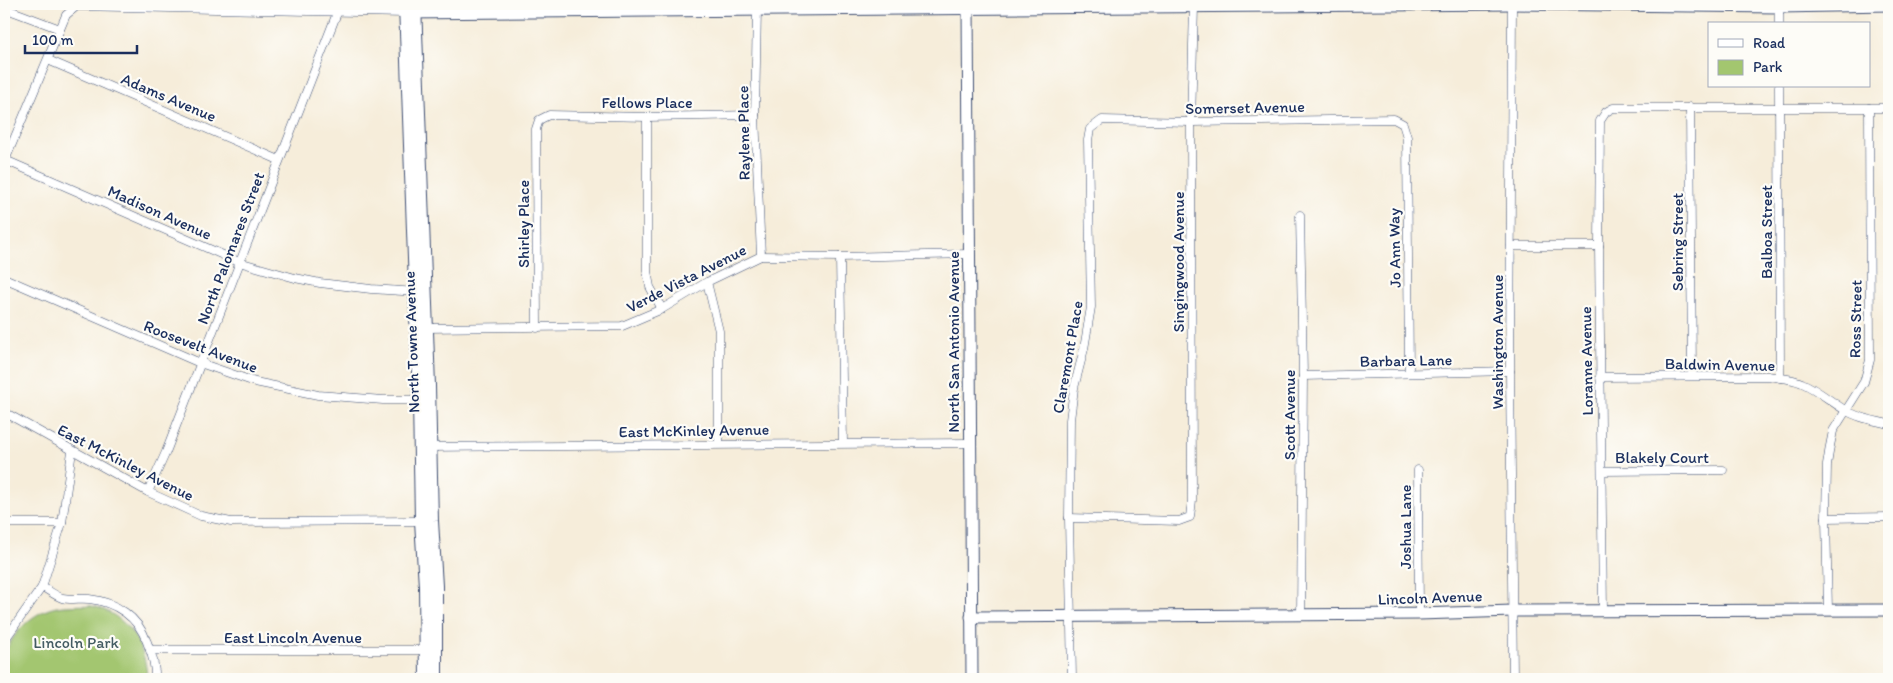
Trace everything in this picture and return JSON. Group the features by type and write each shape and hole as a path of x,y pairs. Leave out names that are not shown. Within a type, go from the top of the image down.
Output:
{"main road":[{"path":"410,8 737,6 757,9 968,6 1512,4 1780,7 1889,5"},
{"name":"North San Antonio Avenue","path":"968,6 972,679"},
{"name":"North Towne Avenue","path":"410,8 425,447 436,586 431,650 426,679"},
{"name":"North Towne Avenue","path":"425,447 421,522 431,650 436,679"},
{"name":"Lincoln Avenue","path":"971,617 1072,615 1301,616 1513,611 1889,610"}],"street":[{"name":"Washington Avenue","path":"1512,4 1510,371 1513,679"},
{"path":"4,161 66,15 77,6 337,13 410,8"},
{"name":"Singingwood Avenue","path":"1068,518 1179,521 1190,517 1192,500 1191,122 1194,6"},
{"path":"1780,7 1780,22"},
{"path":"4,8 60,29"},
{"name":"Raylene Place","path":"757,9 755,115 761,256"},
{"name":"North Palomares Street","path":"148,492 166,452 337,13"},
{"name":"Adams Avenue","path":"48,60 279,160"},
{"name":"Balboa Street","path":"1780,88 1780,378"},
{"path":"1690,107 1889,108"},
{"name":"Loranne Avenue","path":"1603,612 1599,246 1600,121 1606,112 1613,108 1690,107"},
{"name":"Sebring Street","path":"1690,107 1692,376"},
{"name":"Ross Street","path":"1828,610 1826,518 1827,465 1830,446 1833,431 1864,382 1870,360 1869,108"},
{"name":"Fellows Place","path":"539,120 549,115 647,117 755,115"},
{"path":"647,117 647,271 650,287 662,309"},
{"name":"Somerset Avenue","path":"1090,129 1102,120 1191,122 1394,119 1403,124"},
{"name":"Shirley Place","path":"537,328 536,129 539,120"},
{"name":"Jo Ann Way","path":"1403,124 1407,137 1410,374"},
{"name":"Claremont Place","path":"1072,679 1072,615 1068,518 1070,420 1074,388 1084,349 1091,307 1088,140 1090,129"},
{"name":"Madison Avenue","path":"4,161 239,262 320,283 363,289 420,292"},
{"name":"Scott Avenue","path":"1300,215 1303,376 1301,616"},
{"path":"1511,246 1599,246"},
{"name":"Verde Vista Avenue","path":"422,328 622,326 662,309 707,282 761,256 840,258 969,254"},
{"path":"840,258 843,443"},
{"name":"Roosevelt Avenue","path":"4,278 200,364 255,382 318,395 383,400 424,400"},
{"path":"707,282 719,331 719,444"},
{"name":"Barbara Lane","path":"1303,376 1510,371"},
{"name":"Baldwin Avenue","path":"1600,377 1768,376 1800,382 1821,392 1846,411 1872,421 1889,424"},
{"name":"East McKinley Avenue","path":"4,412 72,452 148,492 201,516 231,522 421,522"},
{"name":"East McKinley Avenue","path":"425,447 970,443"},
{"path":"4,641 42,587 62,524 72,452"},
{"name":"Joshua Lane","path":"1418,470 1419,614"},
{"name":"Blakely Court","path":"1602,471 1723,470"},
{"path":"1826,518 1889,517"},
{"path":"4,523 62,524"},
{"path":"42,587 62,598 89,599 119,608 130,615 140,626 150,650 155,664 155,679"},
{"name":"East Lincoln Avenue","path":"150,650 431,650"}],"green space":[{"name":"Lincoln Park","path":"64,606 92,606 107,611 117,618 134,635 139,645 144,656 147,679 4,679 3,662 13,638 35,616 49,609"}]}
